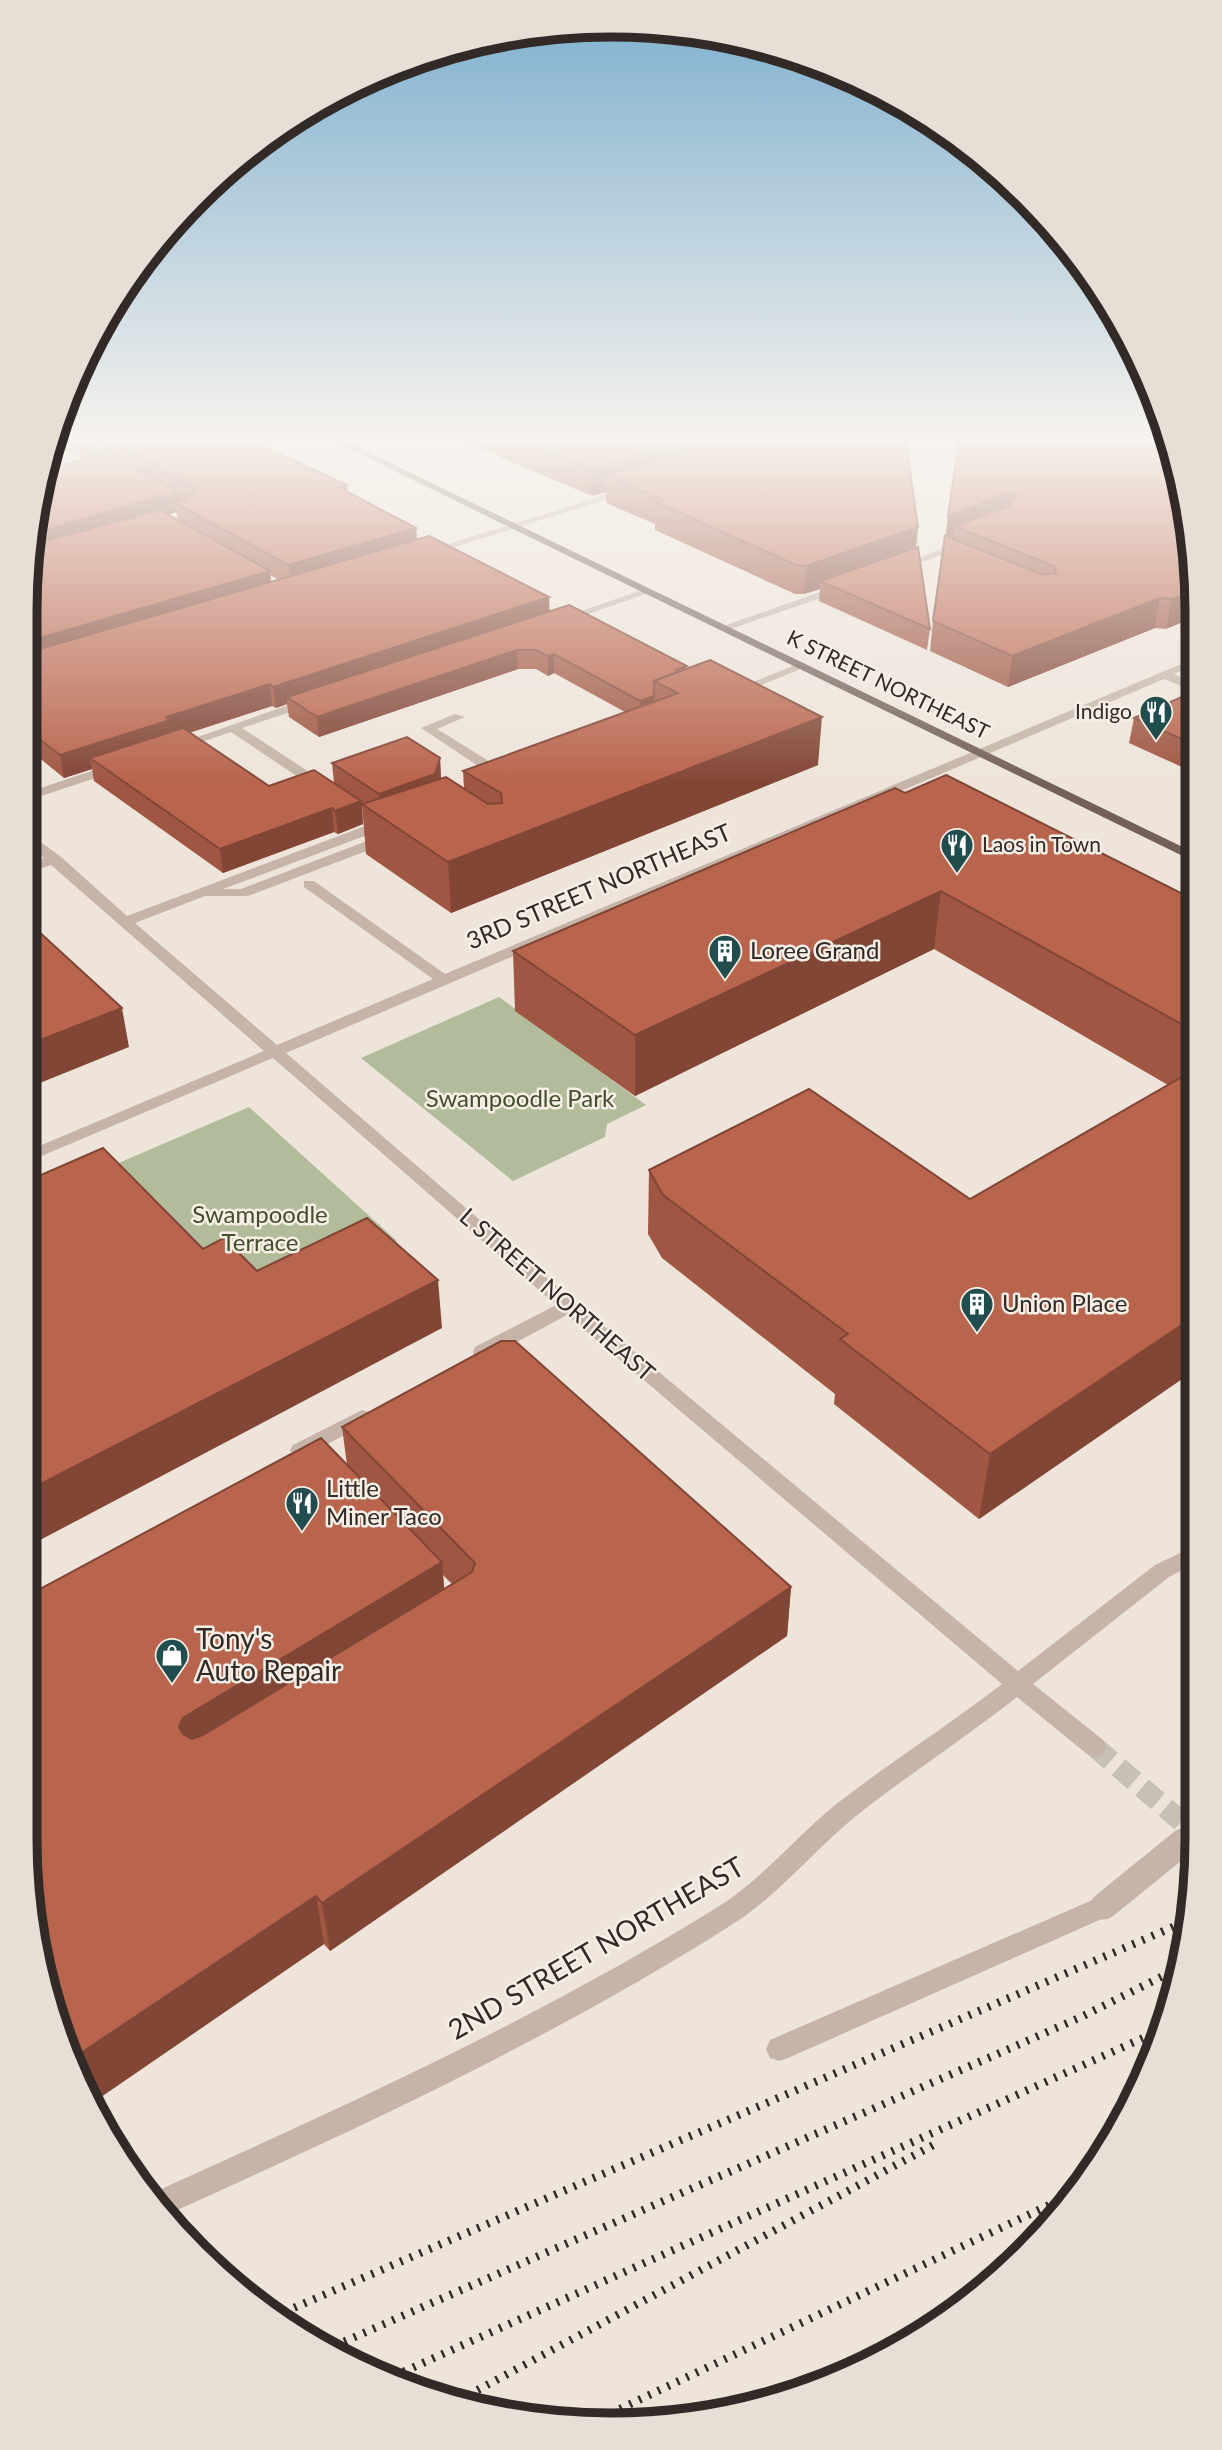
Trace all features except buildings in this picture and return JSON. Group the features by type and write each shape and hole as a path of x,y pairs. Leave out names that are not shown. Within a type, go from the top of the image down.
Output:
{"main road":[{"name":"K STREET NORTHEAST","path":"575,555 1185,853"}],"street":[{"path":"884,572 932,555"},
{"path":"939,555 948,559"},
{"path":"724,628 858,581"},
{"path":"548,625 649,591"},
{"name":"3RD STREET NORTHEAST","path":"37,1153 1185,665"},
{"path":"722,696 802,666"},
{"path":"1163,674 1185,684"},
{"path":"169,749 325,697"},
{"path":"460,716 427,728 506,777"},
{"path":"233,728 334,795"},
{"path":"37,793 131,762"},
{"path":"126,921 374,822 405,816"},
{"path":"196,894 243,893 396,835"},
{"name":"L STREET NORTHEAST","path":"37,844 274,1053 569,1306 1095,1747"},
{"path":"37,866 55,859"},
{"path":"309,884 443,980"},
{"path":"464,1362 569,1306"},
{"path":"281,1460 378,1408"},
{"path":"305,1447 322,1467"},
{"name":"2ND STREET NORTHEAST","path":"165,2201 412,2089 544,2021 726,1916 764,1889 846,1810 1017,1684 1162,1572 1185,1559"},
{"path":"779,2049 1104,1906 1185,1841"}],"green space":[{"name":"Swampoodle Park","path":"499,997 646,1105 607,1124 605,1137 513,1181 361,1058"},
{"name":"Swampoodle Terrace","path":"249,1107 397,1241 363,1257 243,1330 93,1174"}],"tunnel":[{"path":"1095,1747 1185,1825"}],"railway":[{"path":"285,2312 1178,1925"},
{"path":"339,2344 1079,2018 1169,1973"},
{"path":"400,2373 1151,2034"},
{"path":"468,2395 937,2143"},
{"path":"612,2413 1057,2201"}],"place":[{"name":"Indigo","path":"1156,742"},
{"name":"Laos in Town","path":"957,875"},
{"name":"Loree Grand","path":"725,981"},
{"name":"Union Place","path":"977,1334"},
{"name":"Little Miner Taco","path":"302,1533"},
{"name":"Tony's Auto Repair","path":"172,1685"}]}
